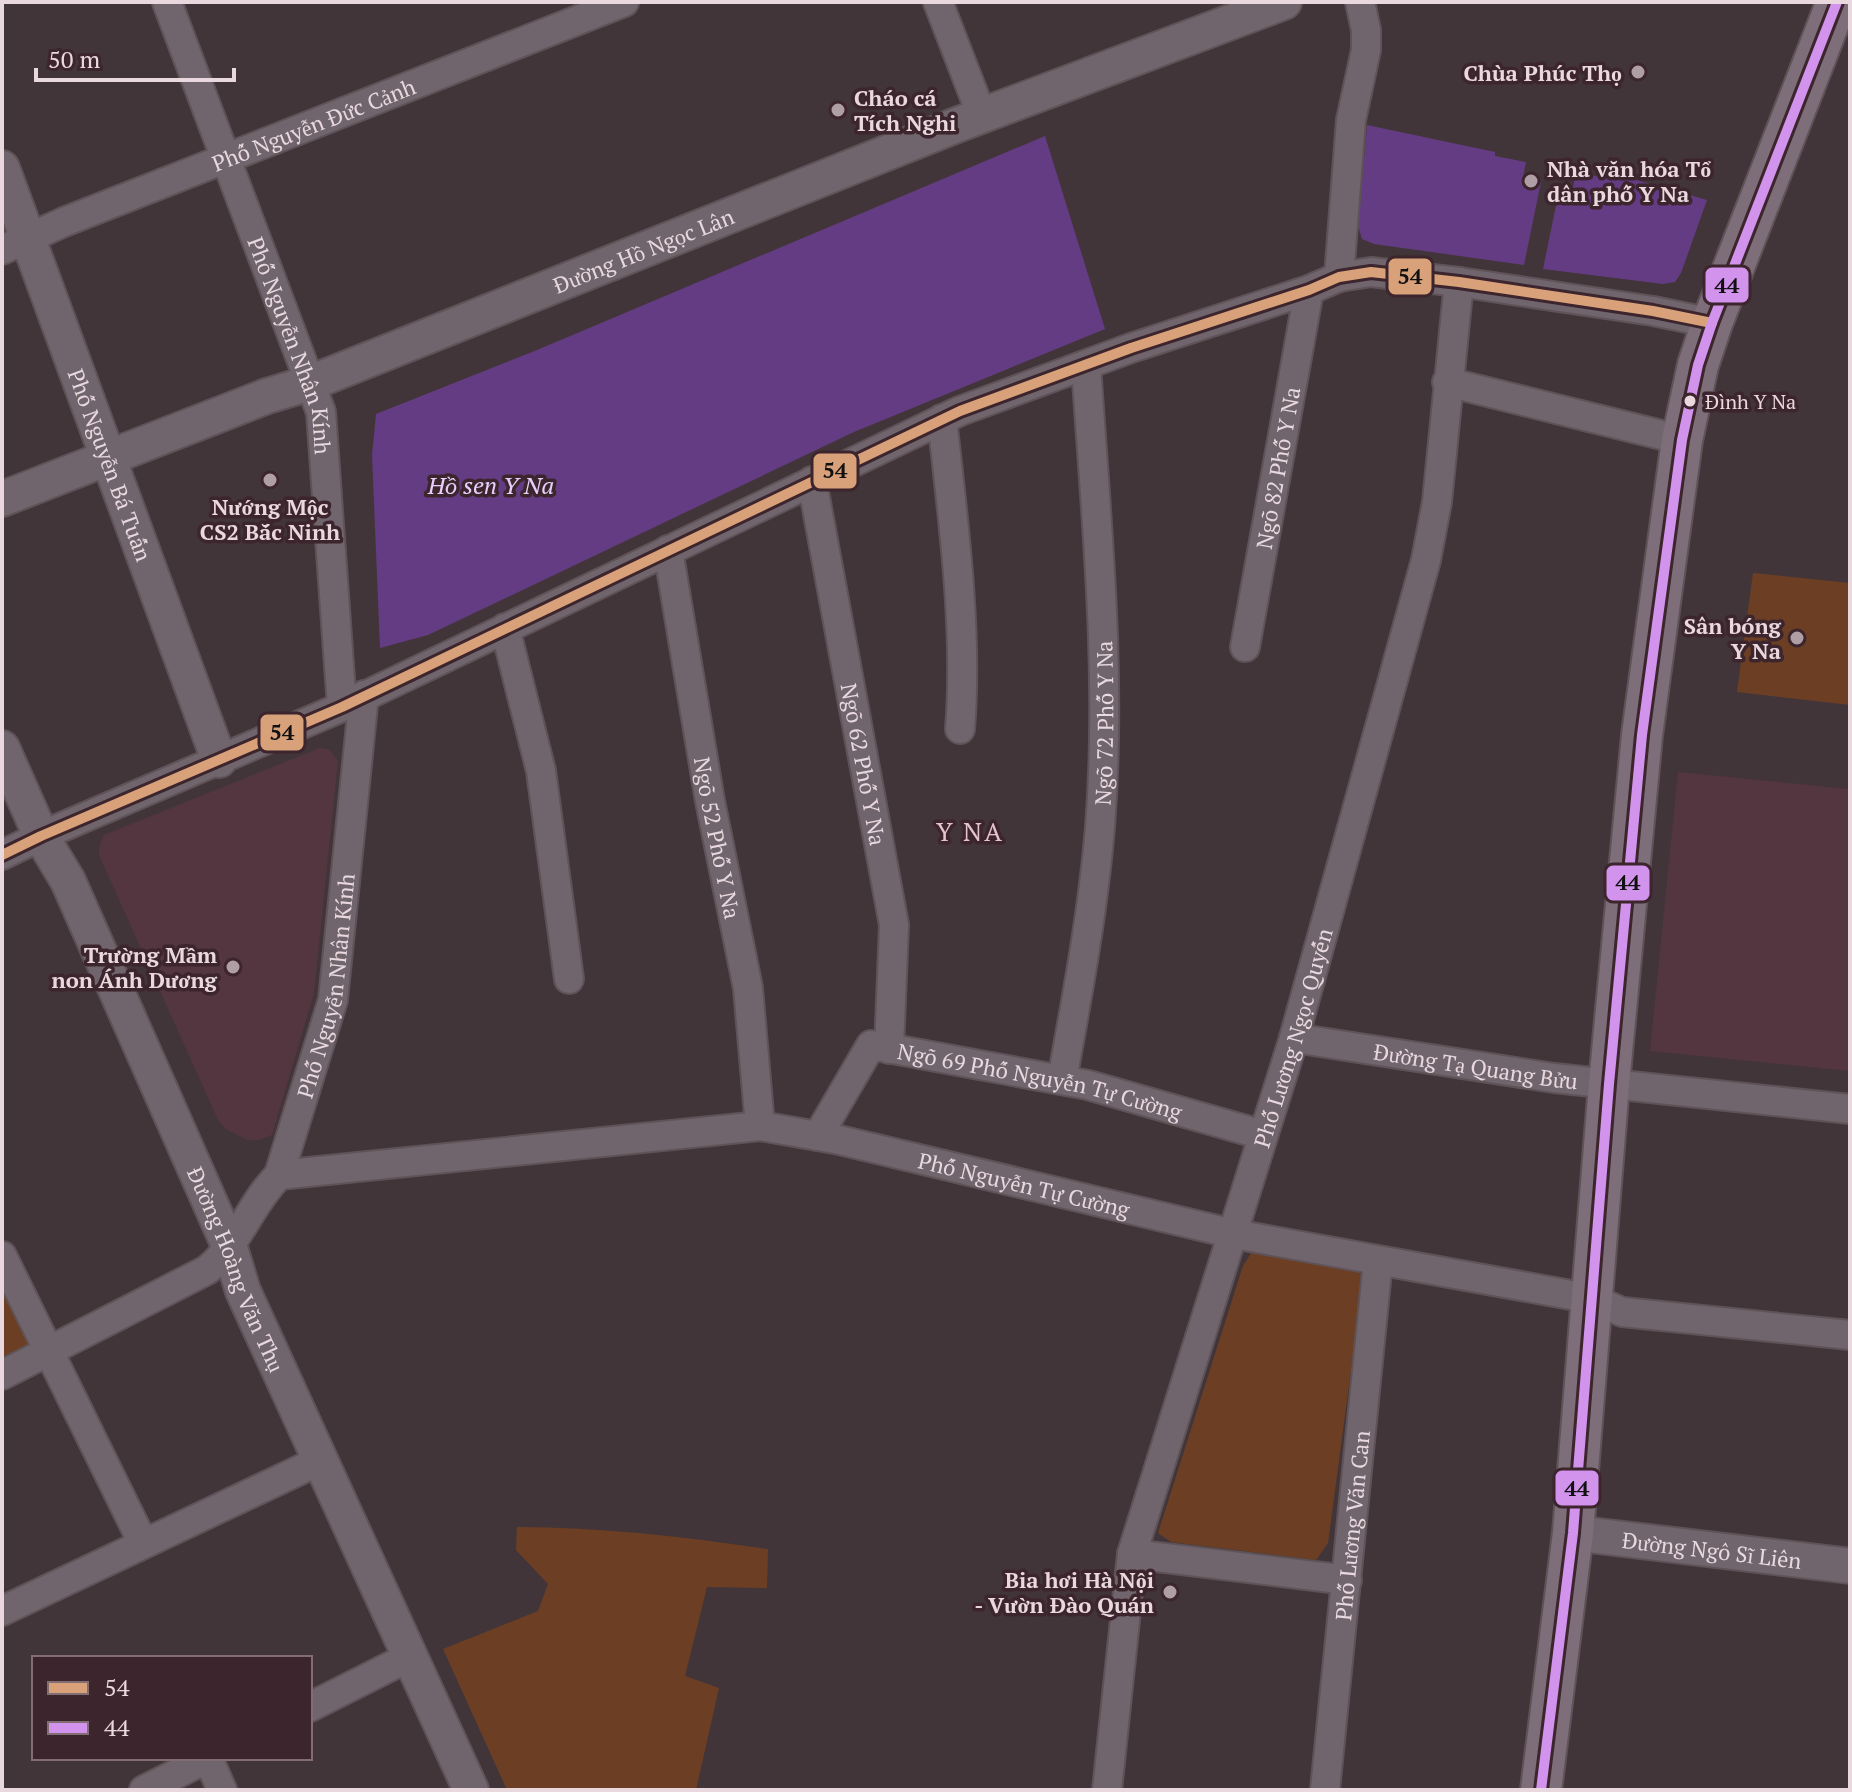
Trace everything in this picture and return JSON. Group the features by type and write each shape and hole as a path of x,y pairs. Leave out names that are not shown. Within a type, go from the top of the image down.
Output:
{"main road":[{"path":"1541,1790 1573,1533 1609,1084 1642,735 1682,440 1698,365 1712,323 1837,2"}],"street":[{"name":"Phố Nguyễn Nhân Kính","path":"167,2 321,412 353,701 333,1000 279,1175"},
{"name":"Phố Nguyễn Đức Cảnh","path":"15,245 64,222 624,2"},
{"path":"938,2 982,116"},
{"name":"Đường Hồ Ngọc Lân","path":"2,499 267,396 310,383 982,116 1284,2"},
{"path":"1339,277 1351,120 1366,50 1366,30 1360,2"},
{"name":"Phố Nguyễn Bá Tuấn","path":"2,168 15,245 108,457 219,760"},
{"path":"2,855 353,701 942,419 1339,277 1371,272 1459,282 1643,309 1712,323"},
{"name":"Phố Lương Ngọc Quyến","path":"1107,1790 1132,1554 1294,1038 1426,560 1437,502 1459,282"},
{"name":"Ngõ 82 Phố Y Na","path":"1245,647 1309,290"},
{"name":"Ngõ 72 Phố Y Na","path":"1062,1080 1080,979 1100,827 1105,649 1086,365"},
{"path":"1447,382 1682,440"},
{"path":"942,419 958,589 960,729"},
{"name":"Ngõ 62 Phố Y Na","path":"812,481 894,925 889,1049"},
{"name":"Ngõ 52 Phố Y Na","path":"668,550 710,801 748,988 760,1126"},
{"path":"505,628 541,771 569,979"},
{"name":"Đường Hoàng Văn Thụ","path":"2,748 41,836 68,881 230,1248 243,1291 471,1790"},
{"name":"Đường Tạ Quang Bửu","path":"1294,1038 1609,1084 1850,1109"},
{"name":"Ngõ 69 Phố Nguyễn Tự Cường","path":"818,1136 871,1045 1088,1085 1263,1135"},
{"name":"Phố Nguyễn Tự Cường","path":"279,1175 760,1126 818,1136 1234,1234 1593,1299 1622,1312 1850,1335"},
{"path":"2,1375 207,1270 230,1248 262,1194 279,1175"},
{"path":"2,1256 143,1543"},
{"name":"Phố Lương Văn Can","path":"1325,1790 1378,1261"},
{"path":"2,1611 321,1460"},
{"name":"Đường Ngô Sĩ Liên","path":"1573,1533 1850,1566"},
{"path":"1132,1554 1347,1580"},
{"path":"312,1706 409,1657"},
{"path":"144,1790 204,1760"},
{"path":"209,1760 222,1790"}],"shaded area":[{"name":"Sân bóng Y Na","path":"1753,573 1850,583 1850,705 1737,692"},
{"name":"Trường Mầm non Ánh Dương","path":"320,748 330,750 338,761 314,993 272,1135 248,1140 227,1130 218,1120 99,855 99,847 104,835"},
{"path":"1678,772 1850,789 1850,1071 1650,1051"},
{"path":"1253,1250 1357,1267 1363,1280 1328,1543 1316,1560 1171,1542 1158,1533 1243,1266"},
{"path":"2,1271 36,1340 2,1370"},
{"path":"517,1527 643,1534 768,1549 767,1588 707,1587 685,1676 719,1688 696,1790 507,1790 443,1649 538,1611 548,1584 516,1550"}],"water":[{"path":"1367,125 1495,152 1495,156 1526,162 1523,178 1541,182 1524,265 1374,244 1362,239 1358,226"},
{"name":"Hồ sen Y Na","path":"1045,136 1105,329 854,432 428,635 380,648 372,455 376,414 537,350"},
{"path":"1576,172 1606,178 1608,172 1707,200 1675,282 1663,284 1543,269 1560,186 1573,188"}],"transit line":[{"name":"44","path":"1541,1790 1573,1533 1609,1084 1642,735 1682,440 1698,365 1712,323 1837,2"},
{"name":"54","path":"2,855 342,707 960,411 1339,277 1371,272 1459,282 1653,311 1712,323"}],"place":[{"name":"Chùa Phúc Thọ","path":"1638,72"},
{"name":"Cháo cá Tích Nghi","path":"838,110"},
{"name":"Nhà văn hóa Tổ dân phố Y Na","path":"1531,181"},
{"name":"Đình Y Na","path":"1690,401"},
{"name":"Nướng Mộc CS2 Bắc Ninh","path":"270,480"},
{"name":"Sân bóng Y Na","path":"1797,638"},
{"name":"Trường Mầm non Ánh Dương","path":"233,967"},
{"name":"Bia hơi Hà Nội - Vườn Đào Quán","path":"1170,1592"}],"district":[{"name":"Y NA","path":"970,831"}]}
